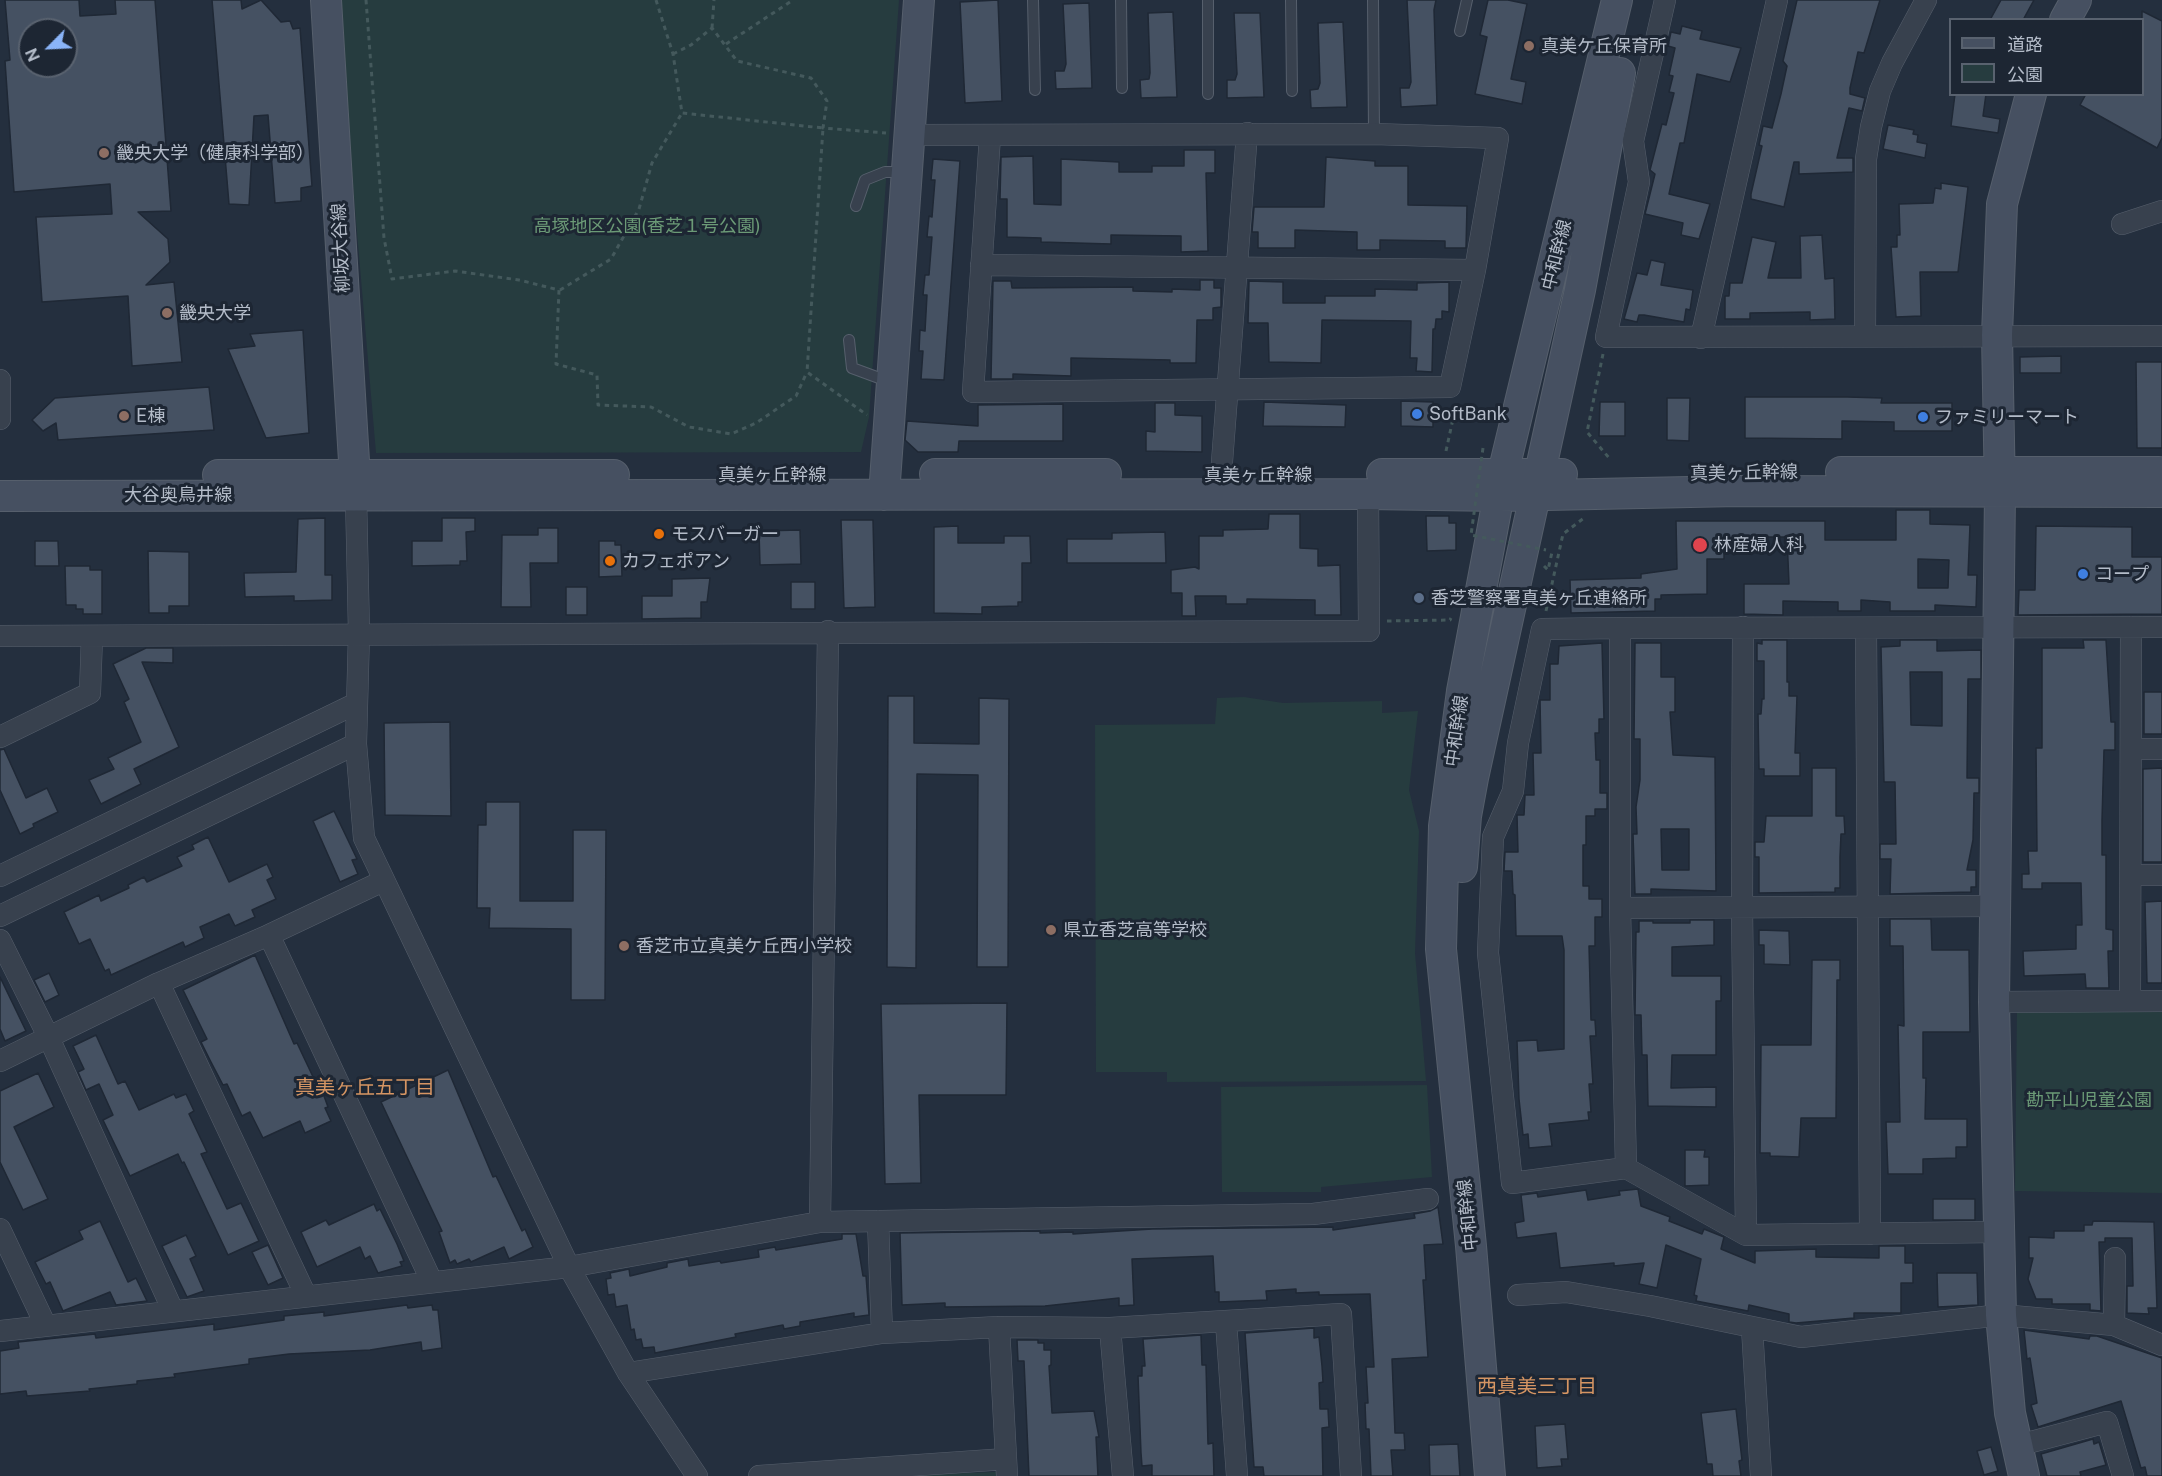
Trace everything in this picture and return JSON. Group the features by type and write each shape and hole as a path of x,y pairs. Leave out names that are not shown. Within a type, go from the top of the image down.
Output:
{"street":[{"name":"柳坂大谷線","path":"326,0 355,485"},
{"path":"886,485 909,171 900,134 919,0"},
{"name":"中和幹線","path":"1490,1476 1471,1246 1441,949 1444,826 1462,691 1501,485 1617,0"},
{"name":"中和幹線","path":"1510,1476 1466,1024 1460,945 1462,858 1473,778 1580,290 1600,172 1635,0"},
{"path":"1665,0 1633,141 1639,182 1606,337 1997,334 2162,336"},
{"path":"1701,338 1777,0"},
{"path":"1865,335 1866,159 1871,127 1880,91 1892,63 1926,0"},
{"path":"2066,18 2076,0"},
{"path":"2024,1476 2016,1446 2006,1380 2001,1315 1994,1002 2000,482 1997,334 2002,204 2030,96"},
{"path":"900,134 990,136 1247,133 1498,138 1475,270 1450,387 973,392 990,136"},
{"path":"1221,475 1247,133"},
{"path":"2122,224 2162,211"},
{"path":"981,265 1475,270"},
{"path":"0,380 0,419"},
{"name":"真美ヶ丘幹線","path":"355,485 886,485 1368,494 1537,484 2000,482 2162,472"},
{"name":"真美ヶ丘幹線","path":"886,485 1221,475 1441,474 1501,485"},
{"name":"大谷奥鳥井線","path":"0,476 355,485"},
{"name":"真美ヶ丘幹線","path":"2000,482 2162,492"},
{"name":"大谷奥鳥井線","path":"0,496 355,485"},
{"path":"355,485 359,633 355,704 356,744 364,838 569,1267 628,1373 697,1476"},
{"path":"0,636 828,631 1369,632 1368,494"},
{"path":"1743,627 1742,908 1746,1235"},
{"path":"1866,627 1870,1234"},
{"path":"2130,1001 2131,627"},
{"path":"2000,1232 1746,1235 1626,1168 1512,1183 1488,953 1493,837 1513,791 1518,743 1542,629 2162,627"},
{"path":"1620,628 1620,908 1626,1168"},
{"path":"820,1221 828,631"},
{"path":"0,737 90,693 92,636"},
{"path":"0,876 355,704"},
{"path":"0,916 356,744"},
{"path":"2132,749 2162,749"},
{"path":"2132,875 2162,875"},
{"path":"0,1061 159,983 269,935 383,880"},
{"path":"1620,908 1995,906"},
{"path":"269,935 432,1282"},
{"path":"0,940 49,1038 173,1311"},
{"path":"159,983 306,1296"},
{"path":"1994,1002 2162,1001"},
{"path":"0,1331 45,1324 569,1267 820,1221 1313,1214 1428,1200"},
{"path":"878,1221 882,1333"},
{"path":"0,1229 45,1324"},
{"path":"2114,1325 2115,1258"},
{"path":"1518,1295 1566,1292 1650,1306 1802,1337 2001,1315 2114,1325 2162,1345"},
{"path":"628,1373 882,1333 999,1327 1110,1328 1341,1314 1351,1476"},
{"path":"1226,1322 1237,1476"},
{"path":"759,1476 1007,1467 999,1327"},
{"path":"1110,1328 1123,1476"},
{"path":"1752,1328 1761,1476"},
{"path":"2016,1446 2107,1422 2123,1476"}],"lane":[{"path":"1033,0 1035,90"},
{"path":"1121,0 1122,88"},
{"path":"1208,0 1208,94"},
{"path":"1291,0 1292,91"},
{"path":"1373,0 1374,134"},
{"path":"1460,31 1467,0"},
{"path":"856,206 865,180 885,172 909,171"},
{"path":"849,340 852,368 893,383"}],"path":[{"path":"366,0 384,238 392,279 455,271 519,280 559,290 611,259 639,209 652,163 682,113 673,54 656,0"},
{"path":"559,290 556,364 597,375 598,405 651,407 689,427 731,434 756,423 796,396 807,372 823,128 827,101 811,78 737,61 712,28 714,0"},
{"path":"726,44 793,0"},
{"path":"673,54 691,45 712,28"},
{"path":"682,113 900,134"},
{"path":"1606,337 1587,432 1610,459"},
{"path":"807,372 869,417"},
{"path":"1441,474 1457,398 1450,387"},
{"path":"1483,448 1471,535 1546,550 1543,568 1548,570 1552,552"},
{"path":"1542,629 1563,534 1585,517"},
{"path":"1369,621 1450,620 1453,610"}],"green space":[{"name":"高塚地区公園(香芝１号公園)","path":"337,0 899,0 869,417 861,452 376,453"},
{"path":"1244,697 1283,703 1382,701 1382,713 1418,711 1409,790 1419,831 1415,953 1426,1081 1167,1082 1167,1072 1096,1072 1095,725 1215,724 1217,698"},
{"name":"勘平山児童公園","path":"2017,1008 2162,1010 2162,1193 2015,1191"},
{"path":"1427,1085 1432,1177 1321,1187 1321,1192 1222,1192 1221,1087"},
{"path":"997,1472 997,1476 878,1476"}],"building":[{"path":"5,0 79,0 80,16 116,14 115,0 155,0 171,211 138,212 168,239 170,262 146,285 174,282 182,362 132,366 128,296 42,302 36,217 112,214 110,184 14,192 5,61 10,60"},
{"path":"212,0 241,0 242,9 261,0 281,22 290,21 293,29 300,28 312,186 301,188 301,201 275,203 268,115 254,116 249,205 229,204"},
{"path":"998,0 1002,101 965,103 960,2"},
{"path":"1407,0 1436,0 1434,10 1437,105 1401,107 1400,88 1409,88 1411,82"},
{"path":"1488,0 1508,0 1527,4 1511,79 1526,82 1522,104 1475,94 1487,37 1480,35"},
{"path":"1797,0 1880,0 1864,53 1858,52 1850,88 1850,94 1865,98 1862,111 1849,108 1837,158 1853,158 1853,172 1799,174 1799,162 1794,162 1784,207 1751,199 1751,194 1762,146 1759,145 1763,126 1772,128 1781,94 1787,66 1783,61"},
{"path":"2001,0 2034,0 2024,18 1991,18"},
{"path":"1089,3 1092,88 1056,89 1055,71 1064,71 1066,64 1063,4"},
{"path":"2142,11 2162,21 2162,138 2157,148 2080,105 2085,96 2144,96 2144,18 2142,18"},
{"path":"1173,12 1177,97 1141,98 1140,80 1149,79 1150,73 1148,13"},
{"path":"1234,13 1260,13 1264,97 1227,98 1227,80 1235,80 1237,74"},
{"path":"1343,22 1347,107 1311,108 1310,90 1318,89 1320,83 1318,23"},
{"path":"1682,26 1702,31 1700,39 1741,48 1730,82 1697,74 1684,143 1680,143 1669,194 1710,204 1699,239 1681,235 1683,223 1645,214 1655,174 1650,170 1662,124 1666,125 1674,93 1669,92 1673,76 1669,75 1675,48 1668,46 1671,32 1680,34"},
{"path":"1955,96 1986,96 1983,116 2000,119 1998,133 1951,126"},
{"path":"1888,125 1914,130 1913,134 1918,135 1917,142 1927,144 1925,158 1883,149"},
{"path":"1184,150 1215,150 1215,173 1206,173 1208,251 1181,252 1181,236 1111,235 1111,244 1041,242 1041,238 1007,237 1007,199 1000,199 1001,157 1033,156 1034,204 1061,205 1061,159 1119,162 1119,172 1152,172 1152,166 1184,166"},
{"path":"1326,157 1375,161 1375,166 1408,166 1408,205 1467,206 1466,248 1445,248 1445,241 1380,240 1380,250 1357,250 1357,232 1295,230 1295,248 1258,248 1258,232 1252,232 1254,207 1324,207"},
{"path":"933,159 960,161 944,380 921,379 923,351 919,351 920,330 925,331 927,295 923,295 925,275 929,275 932,237 927,237 929,216 932,217 935,180 931,180"},
{"path":"1941,183 1968,187 1958,272 1920,272 1921,316 1896,317 1891,247 1897,247 1897,235 1900,235 1899,204 1933,203 1935,188 1941,189"},
{"path":"1822,235 1825,279 1834,278 1835,319 1810,320 1810,312 1750,313 1750,319 1725,319 1725,296 1729,296 1730,283 1742,283 1752,237 1776,242 1768,278 1801,278 1800,236"},
{"path":"1651,260 1665,263 1661,285 1693,290 1690,310 1686,309 1684,322 1644,315 1639,315 1637,322 1624,319 1637,273 1647,275"},
{"path":"1200,280 1214,280 1214,288 1221,288 1221,307 1213,308 1213,320 1197,320 1196,363 1170,363 1170,360 1071,358 1071,376 1013,374 1013,379 991,379 993,281 1011,281 1012,288 1133,287 1133,291 1172,292 1172,289 1200,290"},
{"path":"1249,281 1283,282 1283,303 1325,303 1325,296 1375,296 1375,289 1417,290 1417,283 1449,282 1449,312 1442,311 1442,319 1436,319 1435,329 1433,329 1432,372 1416,371 1417,358 1410,358 1411,321 1322,320 1321,363 1269,362 1268,323 1248,323"},
{"path":"303,330 309,433 266,438 228,349 255,346 250,334"},
{"path":"2061,356 2061,373 2020,373 2020,357"},
{"path":"2136,362 2162,362 2162,448 2137,448"},
{"name":"E棟","path":"209,387 214,430 58,440 56,423 43,431 32,420 55,398"},
{"path":"1745,397 1848,397 1882,398 1881,403 1952,403 1952,431 1894,431 1894,422 1842,421 1842,439 1745,438"},
{"path":"1667,398 1690,398 1689,441 1667,440"},
{"name":"SoftBank","path":"1401,401 1433,402 1433,427 1401,426"},
{"path":"1264,402 1346,405 1345,427 1263,426"},
{"path":"1600,402 1625,402 1625,436 1599,436"},
{"path":"1155,403 1175,403 1175,415 1202,416 1202,452 1146,451 1146,431 1155,432"},
{"path":"1063,404 1063,441 959,441 958,452 918,452 905,440 907,421 978,426 978,405"},
{"path":"1896,510 1930,510 1930,524 1970,525 1968,575 1977,575 1976,607 1935,605 1935,611 1890,611 1890,602 1861,600 1861,611 1838,611 1838,602 1783,601 1783,615 1744,614 1744,584 1789,584 1787,537 1738,537 1739,553 1724,552 1724,559 1707,559 1707,594 1661,595 1661,599 1655,599 1655,611 1571,613 1570,580 1641,578 1641,574 1677,569 1676,521 1825,521 1825,540 1896,540","holes":["1918,559 1949,560 1948,588 1918,588"]},
{"path":"1269,514 1300,514 1300,548 1318,549 1318,566 1340,565 1341,615 1315,615 1315,600 1247,599 1247,604 1226,604 1226,596 1195,596 1196,616 1182,616 1182,593 1171,593 1171,570 1195,567 1199,569 1199,536 1223,536 1223,530 1268,529"},
{"path":"1426,516 1449,516 1449,523 1456,523 1456,550 1427,551"},
{"path":"325,518 325,575 332,575 332,600 294,601 294,596 245,597 244,573 296,572 298,519"},
{"path":"442,518 475,518 475,531 466,532 467,561 460,561 460,565 412,566 412,541 442,541"},
{"path":"841,520 873,520 875,607 844,608"},
{"path":"958,526 958,543 1004,543 1004,536 1030,536 1031,563 1022,563 1022,602 1018,602 1018,606 982,607 982,614 934,613 934,527"},
{"name":"コープ","path":"2036,526 2132,527 2132,557 2162,557 2162,614 2018,615 2019,590 2035,590"},
{"path":"538,528 558,528 558,563 530,563 531,607 501,607 502,535 538,535"},
{"path":"800,530 801,564 760,565 759,531"},
{"path":"1165,532 1166,563 1067,563 1067,539 1112,539 1112,533"},
{"path":"35,541 58,541 59,566 35,566"},
{"name":"カフェポアン","path":"599,541 615,541 615,545 621,545 622,576 599,577"},
{"path":"148,551 189,552 189,606 169,606 169,613 149,613"},
{"path":"65,566 90,566 90,570 102,570 102,614 83,614 83,609 76,609 76,605 66,605"},
{"path":"710,578 707,602 701,602 701,618 642,619 642,596 672,596 672,579"},
{"path":"791,582 815,582 815,609 791,609"},
{"path":"566,587 587,587 587,615 566,615"},
{"path":"1762,640 1787,640 1789,696 1797,696 1795,753 1800,753 1800,776 1764,776 1764,769 1759,769 1758,714 1761,714 1762,699 1764,699 1764,661 1757,661 1757,643 1762,644"},
{"path":"1900,640 1937,640 1937,651 1981,650 1981,679 1968,679 1967,778 1979,778 1979,793 1974,793 1973,840 1967,870 1976,870 1976,887 1971,887 1971,892 1890,894 1891,859 1880,859 1880,844 1896,844 1895,782 1884,782 1881,647 1900,646","holes":["1910,672 1942,672 1942,726 1911,725"]},
{"path":"2083,640 2106,640 2111,722 2115,722 2115,750 2104,750 2102,820 2102,855 2106,855 2106,929 2113,930 2113,951 2108,951 2109,988 2086,988 2085,974 2024,976 2023,951 2076,949 2076,925 2082,925 2081,883 2042,883 2042,889 2022,889 2022,874 2029,874 2028,851 2037,851 2036,748 2042,748 2042,648 2084,648"},
{"path":"1602,643 1604,719 1599,719 1599,733 1595,733 1596,760 1600,760 1600,793 1607,793 1607,809 1595,809 1595,816 1586,816 1586,845 1583,845 1583,886 1589,886 1589,899 1602,899 1602,917 1595,917 1595,946 1589,946 1591,1020 1595,1020 1596,1036 1590,1036 1593,1084 1589,1084 1591,1112 1588,1112 1589,1120 1549,1124 1552,1146 1529,1148 1528,1134 1523,1135 1517,1041 1537,1040 1538,1051 1564,1049 1564,950 1562,936 1516,936 1512,871 1504,871 1505,852 1518,852 1517,815 1524,815 1525,795 1534,795 1533,753 1541,753 1540,700 1550,700 1550,664 1558,664 1559,646"},
{"path":"1635,643 1661,643 1661,677 1675,677 1675,712 1670,712 1673,755 1715,757 1716,891 1651,889 1651,894 1635,894 1633,834 1637,834 1636,807 1640,780 1640,739 1634,739","holes":["1661,829 1689,829 1689,870 1662,870"]},
{"path":"146,648 173,648 173,663 142,662 179,747 134,769 141,784 101,804 89,780 114,769 108,758 141,742 124,702 129,699 113,664"},
{"path":"2144,692 2162,692 2162,734 2144,734"},
{"path":"888,696 914,696 914,743 979,744 979,698 1009,699 1008,967 977,967 978,775 917,774 916,968 887,967"},
{"path":"450,722 451,816 385,815 384,723"},
{"path":"4,749 26,798 47,788 58,812 33,824 34,827 20,834 0,790 0,750"},
{"path":"1812,768 1836,768 1836,816 1844,816 1845,834 1841,834 1840,888 1835,888 1835,892 1759,893 1759,857 1755,857 1755,842 1764,842 1766,816 1812,816"},
{"path":"2162,768 2162,862 2143,862 2143,769"},
{"path":"486,802 520,802 520,901 573,901 573,830 606,830 605,1000 571,1000 571,929 489,928 490,908 477,908 478,825 486,825"},
{"path":"334,811 357,859 352,860 358,874 340,882 313,821"},
{"path":"208,837 229,882 267,864 273,877 267,880 276,899 252,910 255,917 235,926 229,914 200,927 204,938 185,947 183,942 111,975 109,969 105,971 90,939 79,944 64,912 99,895 101,901 129,888 128,885 144,877 147,882 182,866 177,857 194,849 192,845"},
{"path":"2162,901 2162,983 2147,983 2145,902"},
{"path":"1890,919 1931,919 1932,950 1969,950 1970,1032 1923,1032 1923,1078 1926,1078 1925,1119 1967,1119 1967,1147 1956,1147 1956,1158 1923,1159 1923,1174 1888,1174 1886,1122 1900,1122 1898,1025 1904,1026 1903,946 1890,946"},
{"path":"1690,920 1714,920 1714,945 1672,947 1672,976 1721,976 1721,1001 1716,1001 1716,1055 1672,1055 1671,1088 1716,1087 1716,1107 1648,1106 1647,1055 1642,1055 1641,1015 1635,1015 1636,932 1639,932 1639,921 1690,923"},
{"path":"1759,930 1789,931 1790,965 1764,964 1764,945 1759,945"},
{"path":"255,955 294,1044 297,1043 315,1081 319,1079 327,1095 324,1096 328,1107 325,1108 331,1121 305,1133 300,1121 263,1138 250,1112 242,1116 227,1084 223,1085 201,1042 207,1039 183,990"},
{"path":"1812,960 1840,960 1840,980 1837,980 1836,1118 1801,1118 1799,1157 1770,1156 1770,1153 1760,1153 1761,1045 1811,1045"},
{"path":"49,973 59,995 45,1002 34,980"},
{"path":"0,977 26,1031 5,1041 0,1029"},
{"path":"1007,1003 1006,1095 919,1095 921,1183 885,1184 881,1004"},
{"path":"96,1035 118,1084 125,1081 139,1110 174,1094 176,1098 186,1094 194,1111 189,1114 207,1152 201,1154 227,1209 241,1203 259,1241 228,1255 184,1162 182,1163 178,1154 130,1176 103,1120 113,1115 99,1084 86,1090 78,1072 84,1069 73,1046"},
{"path":"448,1070 493,1177 496,1176 522,1231 525,1229 533,1247 509,1259 504,1247 471,1262 469,1259 457,1264 455,1260 450,1263 439,1232 442,1231 381,1102"},
{"path":"38,1073 54,1107 14,1127 48,1199 23,1210 0,1162 0,1091"},
{"path":"1685,1150 1705,1150 1704,1157 1709,1157 1709,1185 1685,1186"},
{"path":"1638,1189 1641,1206 1670,1217 1669,1221 1702,1234 1704,1229 1724,1237 1721,1249 1755,1263 1755,1251 1816,1249 1816,1257 1879,1258 1879,1246 1905,1246 1905,1263 1913,1263 1913,1283 1901,1283 1901,1313 1854,1313 1854,1318 1789,1322 1789,1314 1749,1305 1748,1311 1696,1301 1697,1296 1694,1295 1701,1259 1666,1245 1657,1288 1639,1284 1644,1263 1560,1268 1556,1233 1517,1238 1515,1223 1524,1221 1521,1195 1537,1193 1538,1197 1586,1190 1588,1200 1620,1195 1619,1191"},
{"path":"1933,1199 1975,1199 1975,1220 1933,1220"},
{"path":"374,1204 377,1211 380,1209 397,1244 404,1261 400,1262 402,1266 378,1273 370,1256 365,1259 360,1247 317,1267 301,1232 326,1220 329,1225"},
{"path":"1438,1207 1443,1244 1424,1245 1426,1280 1423,1280 1428,1357 1392,1359 1395,1433 1404,1433 1405,1450 1391,1450 1393,1476 1371,1476 1369,1429 1366,1429 1365,1403 1368,1403 1366,1367 1374,1367 1370,1294 1319,1295 1319,1292 1296,1293 1296,1289 1266,1291 1267,1300 1219,1302 1219,1292 1215,1292 1213,1256 1132,1259 1134,1305 1119,1306 1119,1298 1045,1306 945,1307 945,1303 902,1305 900,1233 1040,1231 1040,1233 1073,1232 1073,1234 1152,1229 1333,1227 1333,1230 1415,1218 1414,1214"},
{"path":"100,1221 128,1282 136,1278 147,1301 116,1305 110,1292 63,1311 50,1282 46,1284 35,1262 83,1239 79,1231"},
{"path":"2093,1221 2154,1222 2157,1308 2148,1308 2149,1314 2127,1313 2127,1286 2133,1286 2132,1238 2105,1238 2105,1242 2099,1242 2101,1311 2090,1310 2090,1304 2052,1304 2052,1299 2036,1299 2028,1279 2033,1258 2029,1258 2029,1237 2054,1238 2054,1231 2084,1231 2084,1225 2092,1225"},
{"path":"842,1234 856,1234 863,1276 866,1276 869,1315 854,1317 854,1313 800,1322 800,1326 784,1329 783,1325 655,1353 654,1347 643,1348 641,1339 636,1340 634,1329 631,1330 627,1305 616,1307 614,1294 608,1295 606,1279 611,1278 610,1273 629,1269 630,1276 667,1267 667,1263 688,1259 689,1266 759,1257 758,1250 775,1247 776,1250 842,1239"},
{"path":"186,1235 196,1256 190,1259 204,1291 187,1297 162,1246"},
{"path":"268,1245 283,1278 268,1285 252,1252"},
{"path":"1937,1273 1977,1273 1978,1305 1938,1307"},
{"path":"407,1305 408,1308 432,1305 433,1310 438,1310 442,1348 422,1351 421,1342 370,1350 289,1354 249,1359 249,1364 174,1374 175,1377 89,1389 90,1391 27,1396 26,1391 0,1394 0,1351 19,1348 18,1342 95,1334 96,1338 214,1324 214,1330 284,1320 284,1316 324,1312 324,1316"},
{"path":"1314,1328 1314,1338 1319,1337 1322,1366 1323,1382 1319,1383 1320,1409 1328,1409 1329,1427 1322,1428 1323,1476 1264,1476 1263,1467 1254,1467 1245,1333"},
{"path":"2024,1330 2089,1339 2090,1336 2097,1336 2162,1358 2162,1476 2147,1476 2145,1467 2141,1468 2121,1401 2038,1427 2031,1405 2037,1403 2030,1358 2027,1359"},
{"path":"1201,1335 1202,1365 1206,1365 1208,1444 1213,1443 1214,1476 1152,1476 1152,1465 1142,1466 1141,1453 1138,1376 1142,1376 1142,1366 1145,1366 1143,1339"},
{"path":"1017,1340 1038,1340 1038,1343 1044,1343 1044,1350 1051,1350 1051,1365 1049,1366 1052,1413 1094,1411 1099,1437 1096,1437 1098,1476 1029,1476 1024,1361 1018,1361"},
{"path":"1736,1409 1742,1460 1739,1461 1741,1476 1713,1476 1712,1464 1707,1464 1701,1413"},
{"path":"1565,1424 1568,1459 1561,1459 1562,1466 1537,1468 1535,1426"},
{"path":"2093,1439 2094,1444 2099,1442 2106,1465 2080,1472 2081,1476 2047,1476 2041,1454"},
{"path":"1458,1444 1460,1476 1430,1476 1429,1445"},
{"path":"1991,1447 1998,1471 1984,1475 1977,1451"}],"place":[{"name":"真美ケ丘保育所","path":"1529,46"},
{"name":"畿央大学（健康科学部）","path":"104,153"},
{"name":"畿央大学","path":"167,313"},
{"name":"SoftBank","path":"1417,414"},
{"name":"E棟","path":"124,416"},
{"name":"ファミリーマート","path":"1923,417"},
{"name":"モスバーガー","path":"659,534"},
{"name":"林産婦人科","path":"1700,545"},
{"name":"カフェポアン","path":"610,561"},
{"name":"コープ","path":"2083,574"},
{"name":"香芝警察署真美ヶ丘連絡所","path":"1419,598"},
{"name":"県立香芝高等学校","path":"1051,930"},
{"name":"香芝市立真美ケ丘西小学校","path":"624,946"}],"district":[{"name":"真美ヶ丘五丁目","path":"365,1088"},
{"name":"西真美三丁目","path":"1537,1387"}]}
